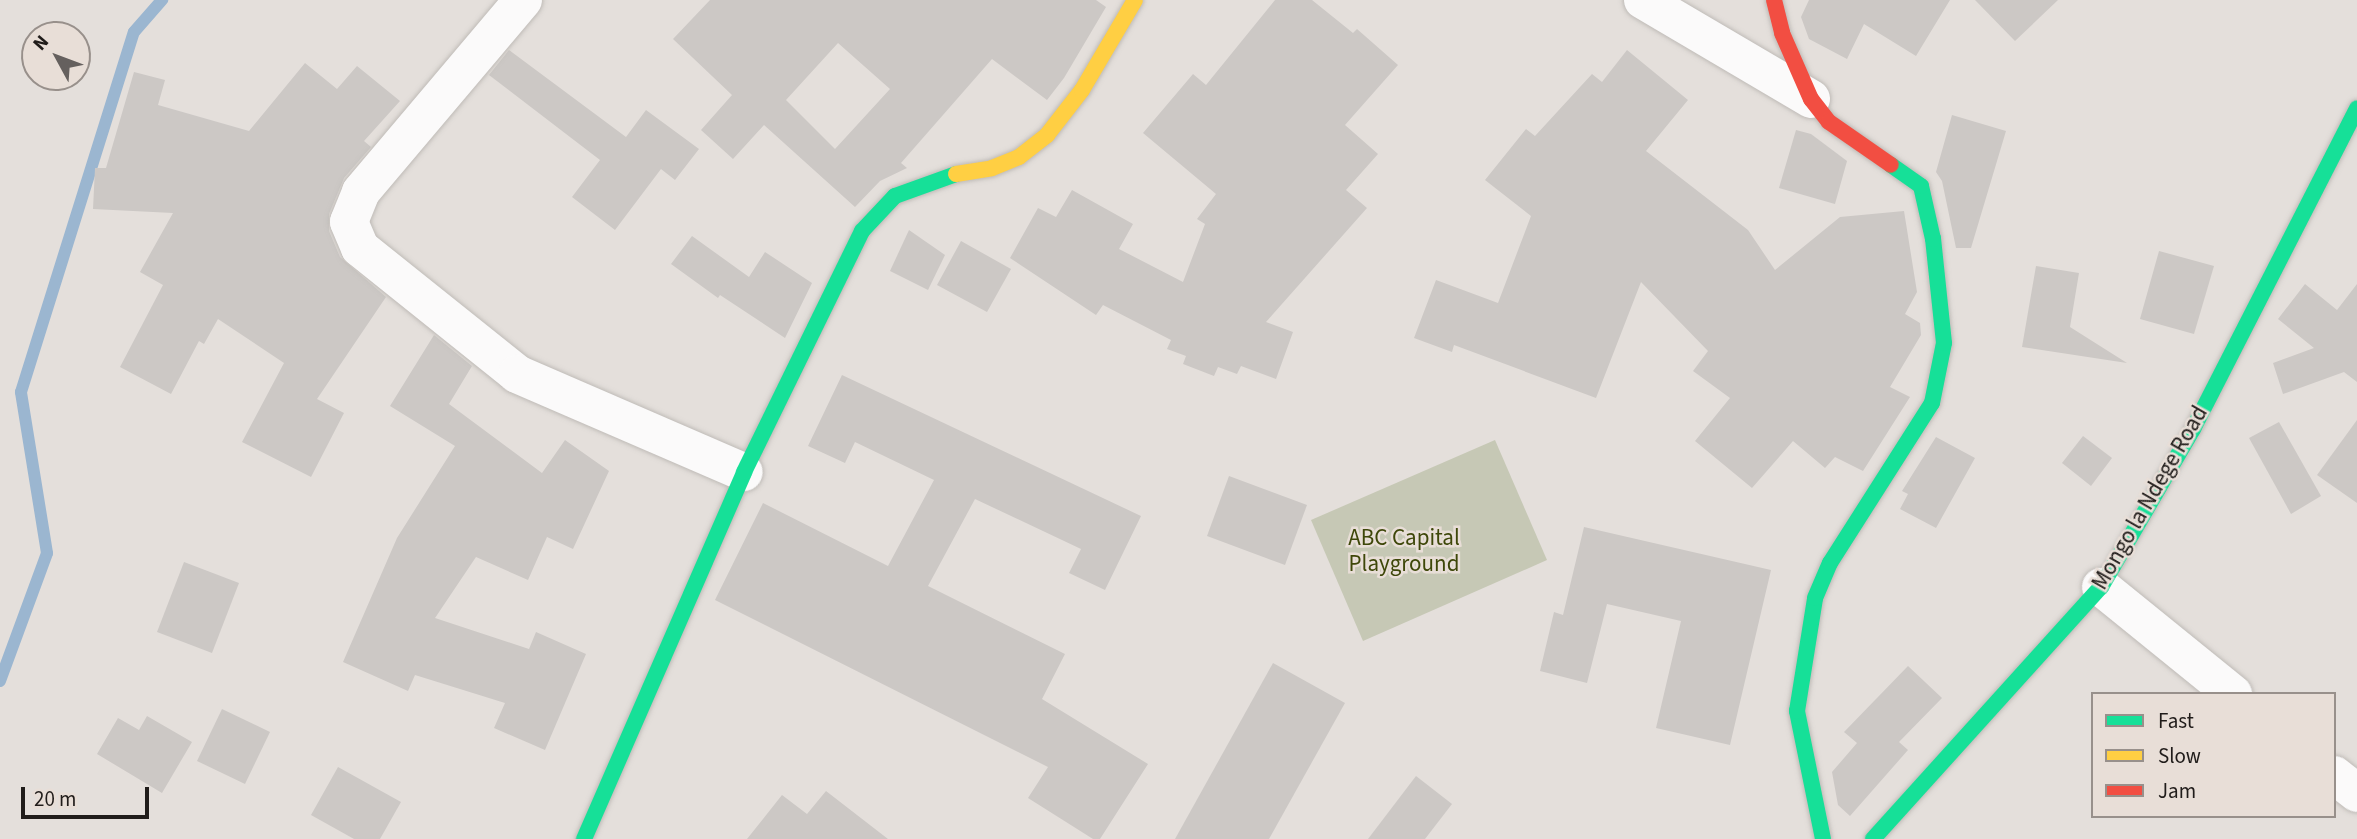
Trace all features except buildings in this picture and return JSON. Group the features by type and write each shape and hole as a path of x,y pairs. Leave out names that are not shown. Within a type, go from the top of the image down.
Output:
{"street":[{"path":"523,0 361,192 349,222 360,248 517,374 744,472"},
{"path":"584,839 744,472 862,231 895,196 946,176 992,168 1019,157 1047,135 1082,90 1135,0"},
{"path":"1643,0 1811,99"},
{"path":"1774,0 1782,33 1811,99 1829,122 1921,186 1933,239 1944,343 1932,403 1830,563 1815,598 1797,711 1823,839"},
{"name":"Mongo la Ndege Road","path":"1873,839 2101,587 2193,429 2357,109"},
{"path":"2101,587 2231,692"},
{"path":"2336,777 2357,793"}],"green space":[{"name":"ABC Capital Playground","path":"1495,440 1547,560 1363,641 1311,520"}],"waterway":[{"path":"0,681 47,553 21,392 134,32 162,0"}],"traffic: fast":[{"path":"1873,839 2101,587 2193,429 2357,109"},
{"path":"1823,839 1797,711 1815,598 1830,563 1932,403 1944,343 1933,239 1921,186 1891,165"},
{"path":"584,839 744,472 862,231 895,196 956,174"}],"traffic: slow":[{"path":"956,174 992,168 1019,157 1047,135 1082,90 1135,0"}],"traffic: jam":[{"path":"1774,0 1782,33 1811,99 1829,122 1891,165"}]}
